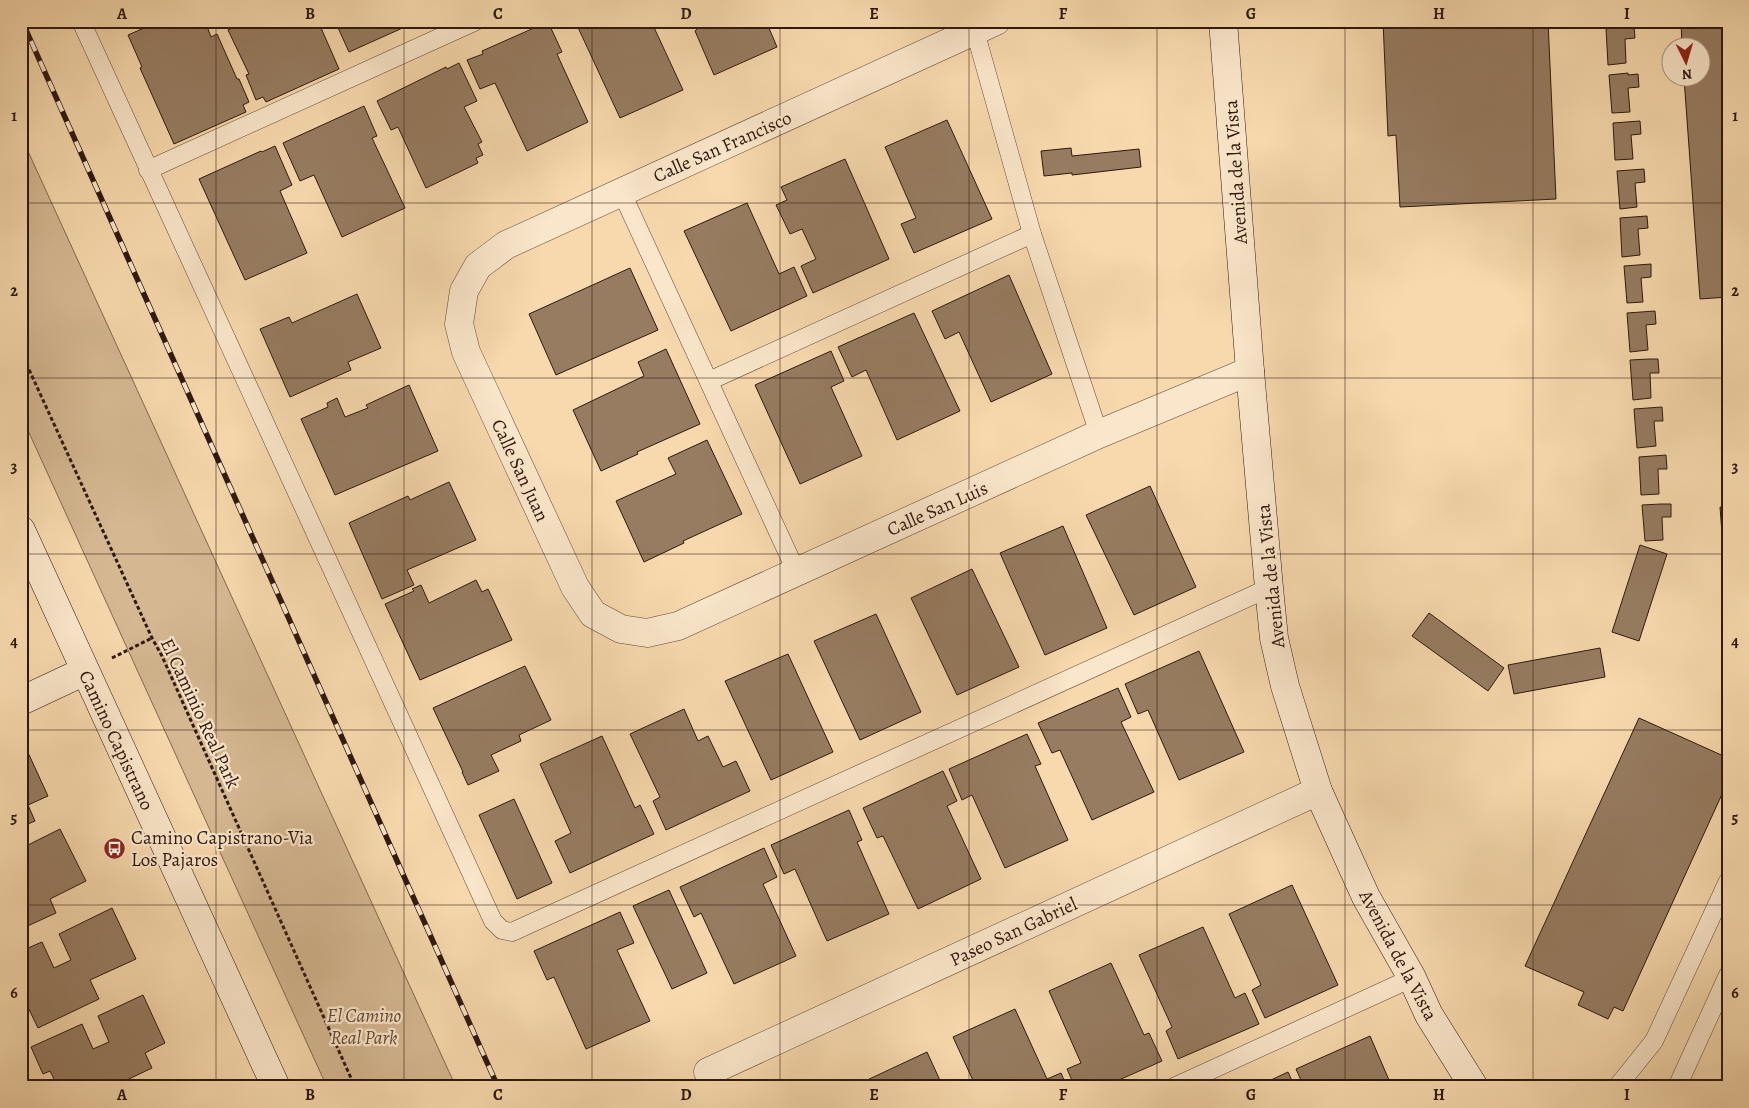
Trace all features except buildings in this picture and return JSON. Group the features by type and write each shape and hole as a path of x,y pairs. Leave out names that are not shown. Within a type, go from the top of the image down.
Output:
{"street":[{"name":"Avenida de la Vista","path":"1223,21 1269,588 1274,638 1285,686 1318,791 1366,897 1412,978 1430,1015 1474,1087"},
{"name":"Calle San Francisco","path":"464,291 478,266 506,245 986,26"},
{"name":"Calle San Juan","path":"464,291 459,324 466,352 474,370 576,587 594,614 621,629"},
{"name":"Calle San Luis","path":"621,629 646,632 678,626 1099,434 1250,371"},
{"name":"Camino Capistrano","path":"21,530 276,1087"},
{"path":"21,701 85,671"},
{"name":"Paseo San Gabriel","path":"708,1072 1318,791"}],"lane":[{"path":"81,21 493,921 502,930 512,932 1269,588"},
{"path":"148,170 476,21"},
{"path":"986,26 1032,234 1099,434"},
{"path":"621,191 796,571"},
{"path":"709,381 1032,234"},
{"path":"1617,1087 1654,1041 1728,881"},
{"path":"1174,1087 1412,978"},
{"path":"1677,1087 1725,986"}],"path":[{"name":"El Caminio Real Park","path":"21,352 162,656 355,1087"},
{"path":"85,671 152,638"}],"green space":[{"name":"El Camino Real Park","path":"21,136 456,1087 327,1087 21,415"}],"railway":[{"path":"22,21 498,1087"}],"place":[{"name":"Camino Capistrano-Via Los Pajaros","path":"115,848"}]}
